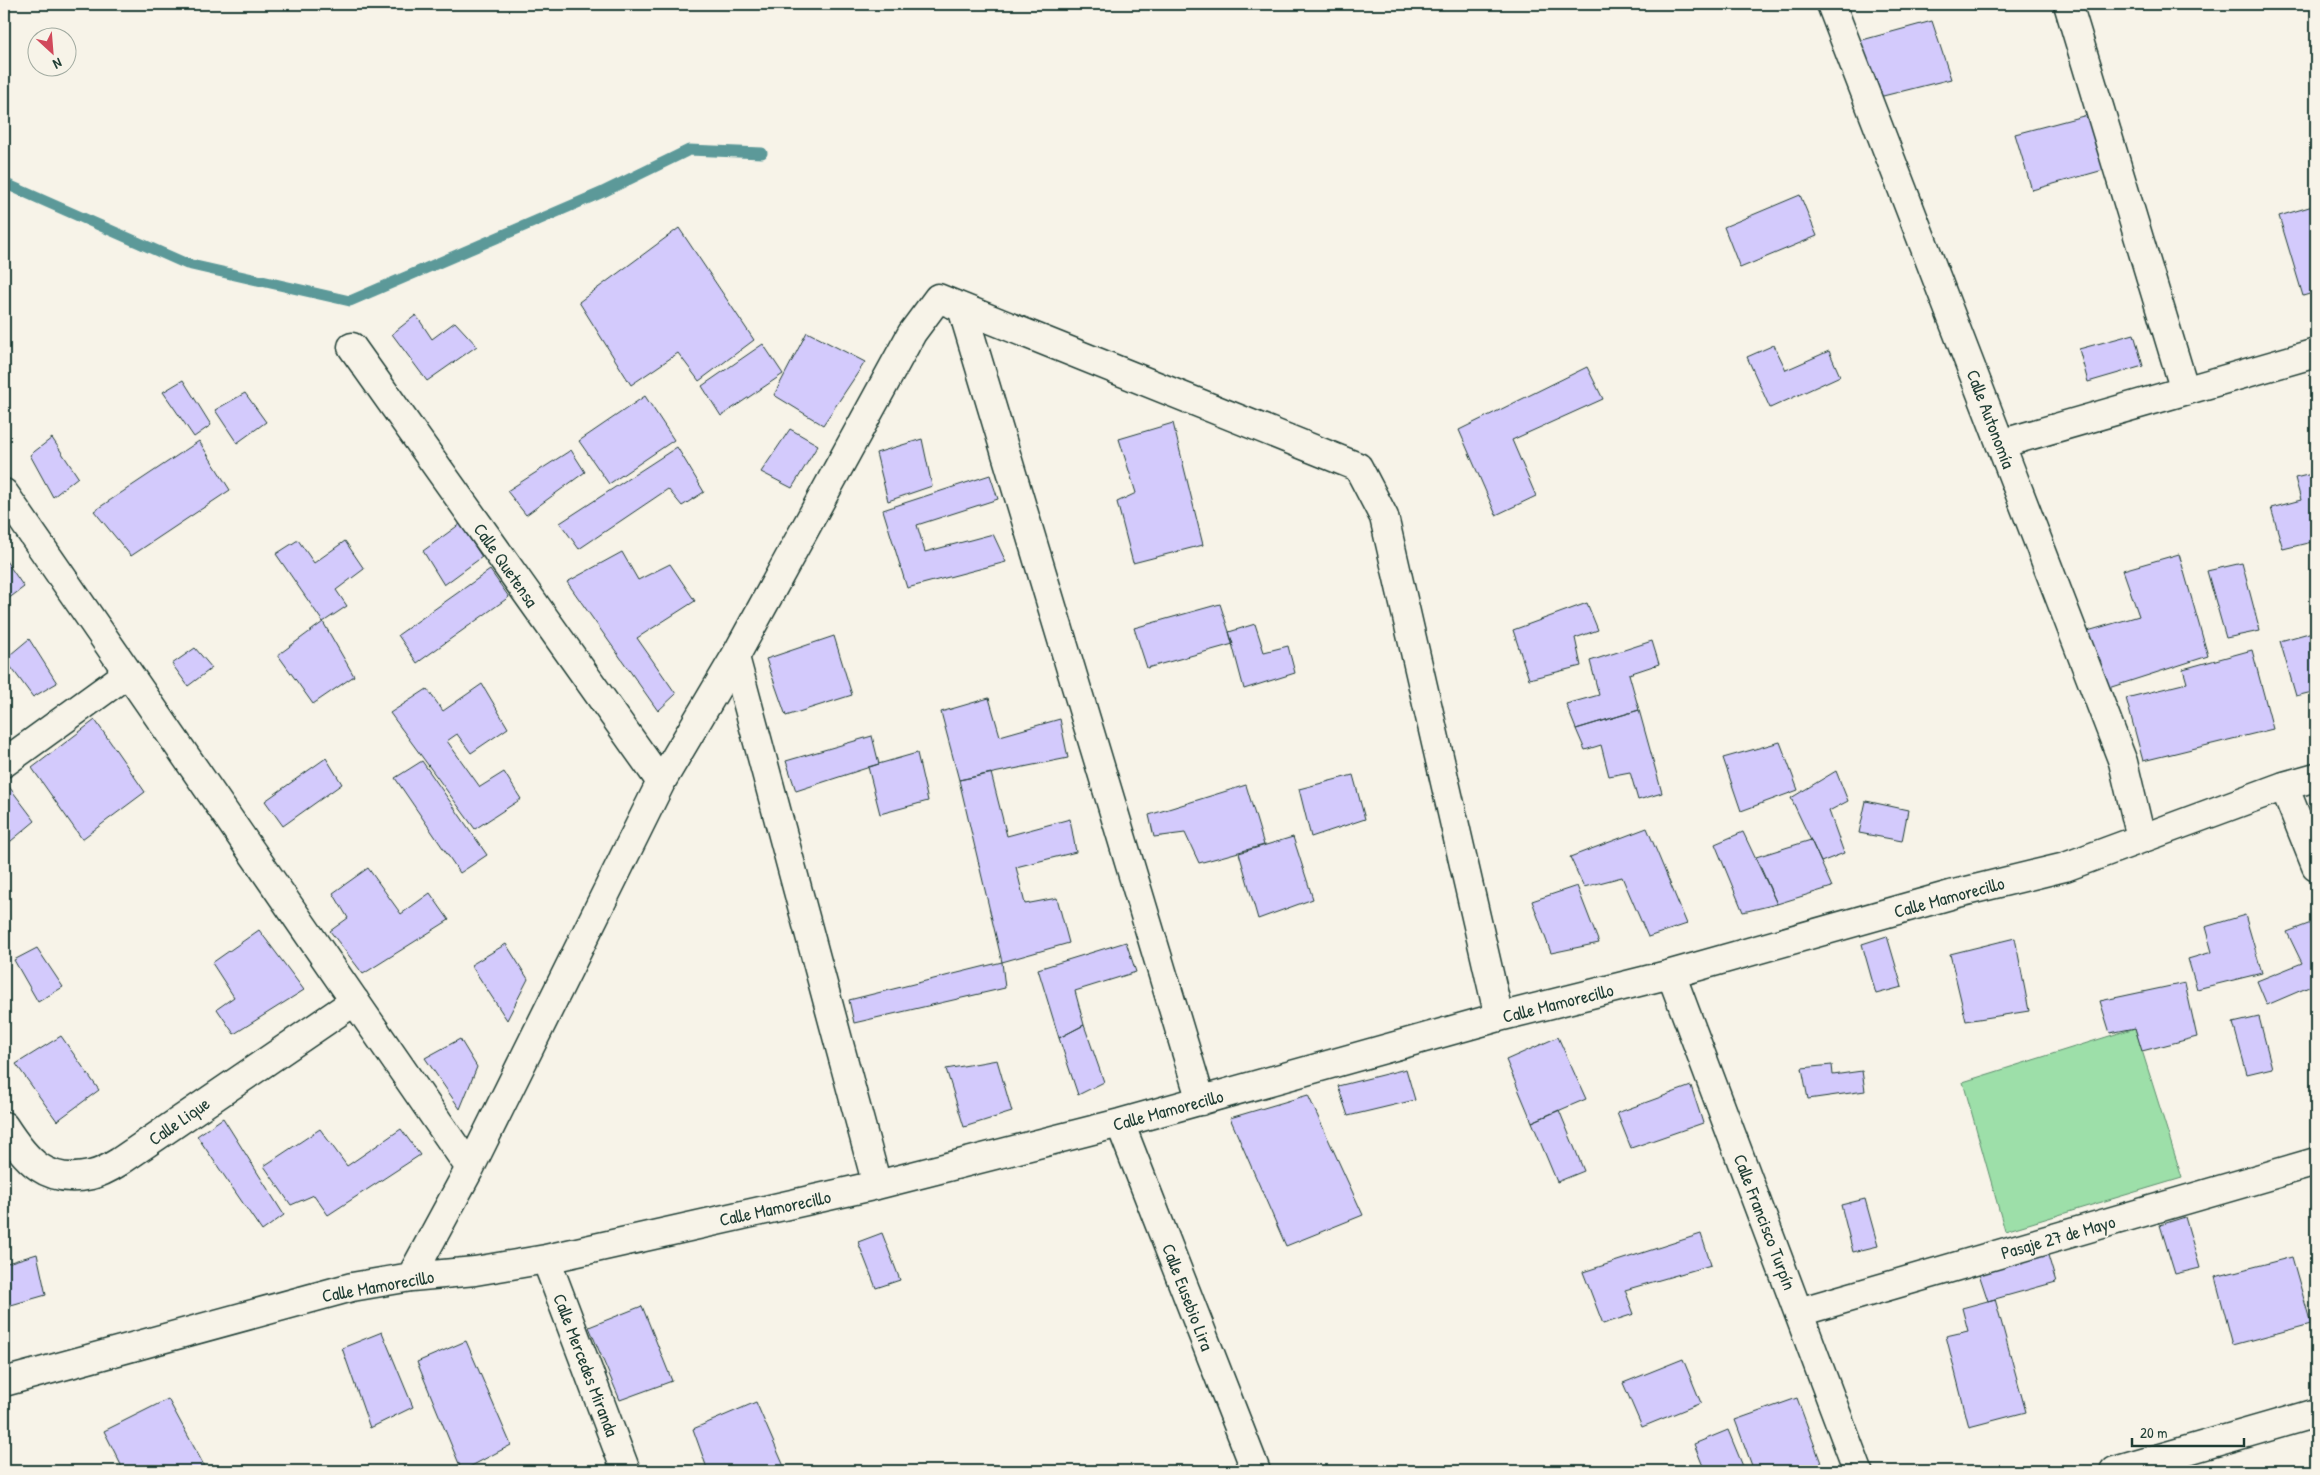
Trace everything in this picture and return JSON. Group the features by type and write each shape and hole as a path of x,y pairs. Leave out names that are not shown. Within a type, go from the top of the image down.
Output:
{"street":[{"name":"Calle Autonomía","path":"1831,4 2123,762 2142,838"},
{"path":"2068,4 2184,391"},
{"path":"411,1277 470,1168 661,782 735,657 912,333 938,298 1358,467 1384,518 1500,1017"},
{"path":"962,308 1201,1101"},
{"name":"Calle Quetensa","path":"352,347 661,782"},
{"path":"2000,444 2316,353"},
{"path":"4,493 470,1168"},
{"path":"735,657 877,1185"},
{"path":"4,763 128,673"},
{"name":"Calle Mamorecillo","path":"4,1382 352,1287 411,1277 475,1271 546,1258 877,1185 1120,1123 1500,1017 1671,974 1954,894 2065,867 2284,786 2316,776"},
{"path":"2284,786 2316,866"},
{"name":"Calle Francisco Turpín","path":"1671,974 1858,1471"},
{"name":"Calle Lique","path":"4,1126 17,1147 38,1168 64,1178 92,1175 120,1162 355,1001"},
{"name":"Calle Eusebio Lira","path":"1120,1123 1256,1471"},
{"name":"Pasaje 27 de Mayo","path":"1799,1312 2316,1162"},
{"name":"Calle Mercedes Miranda","path":"546,1258 626,1471"},
{"path":"2115,1471 2316,1413"}],"green space":[{"path":"2135,1028 2182,1178 2005,1231 1963,1082"}],"building":[{"path":"1932,21 1951,79 1875,98 1855,42"},
{"path":"2091,114 2107,169 2032,190 2015,134"},
{"path":"1800,195 1817,236 1740,268 1724,227"},
{"path":"2316,205 2316,292 2303,296 2279,216"},
{"path":"679,228 754,340 699,381 678,353 631,385 579,302"},
{"path":"416,315 432,339 455,322 477,346 427,381 392,334"},
{"path":"807,332 865,362 823,425 774,395"},
{"path":"2134,334 2143,366 2088,382 2079,349"},
{"path":"763,344 783,374 721,416 702,386"},
{"path":"1774,345 1786,370 1829,351 1840,376 1770,408 1747,357"},
{"path":"1587,367 1603,399 1512,440 1536,496 1496,515 1459,430"},
{"path":"183,380 211,425 194,437 163,392"},
{"path":"245,393 266,422 237,443 215,410"},
{"path":"645,396 674,440 609,484 579,441"},
{"path":"1173,423 1203,545 1133,563 1117,502 1136,493 1119,439"},
{"path":"790,429 818,445 792,488 761,472"},
{"path":"52,438 78,477 53,497 30,455"},
{"path":"922,439 932,486 888,501 876,453"},
{"path":"199,441 230,490 131,556 94,511"},
{"path":"677,447 704,492 682,506 668,489 579,549 560,523"},
{"path":"571,450 585,472 526,515 507,491"},
{"path":"2316,473 2316,541 2283,549 2271,508 2301,500 2295,478"},
{"path":"990,475 998,499 917,525 925,552 993,534 1006,562 907,588 883,510"},
{"path":"460,524 482,557 444,585 423,551"},
{"path":"298,540 314,563 345,541 364,569 336,590 347,606 323,622 276,554"},
{"path":"622,552 638,580 670,564 695,601 637,638 676,694 658,711 567,582"},
{"path":"2179,554 2208,656 2096,692 2074,635 2139,616 2123,570"},
{"path":"4,558 24,587 4,602"},
{"path":"2242,563 2260,631 2226,638 2207,571"},
{"path":"490,570 509,597 417,663 398,635"},
{"path":"1587,603 1598,630 1575,638 1581,666 1529,679 1513,630"},
{"path":"1220,604 1233,644 1147,668 1134,628"},
{"path":"323,622 354,676 313,704 278,655"},
{"path":"1255,624 1264,652 1288,646 1295,673 1244,689 1229,632"},
{"path":"2316,631 2316,691 2296,696 2280,641"},
{"path":"834,636 852,695 786,716 766,659"},
{"path":"29,639 57,683 33,697 5,659"},
{"path":"1652,641 1659,664 1629,674 1639,710 1576,729 1566,704 1599,695 1590,661"},
{"path":"195,648 212,668 188,686 172,664"},
{"path":"2252,650 2273,729 2143,761 2126,698 2187,683 2183,669"},
{"path":"482,684 508,728 471,753 457,734 447,741 480,787 504,772 521,799 475,829 390,713 427,689 443,711"},
{"path":"989,698 1000,736 1060,719 1068,758 959,780 941,712"},
{"path":"1639,710 1662,793 1638,800 1630,772 1609,776 1601,745 1585,750 1576,729"},
{"path":"95,720 145,792 82,839 32,768"},
{"path":"872,736 879,764 796,791 786,761"},
{"path":"1780,742 1798,790 1741,811 1723,758"},
{"path":"917,753 928,801 880,814 868,767"},
{"path":"326,758 342,784 283,826 265,801"},
{"path":"422,761 487,855 460,873 395,778"},
{"path":"1836,771 1848,801 1829,811 1844,853 1821,862 1791,798"},
{"path":"991,773 1007,836 1070,819 1076,852 1016,867 1025,904 1057,898 1069,943 1002,962 959,780"},
{"path":"1353,775 1365,819 1311,837 1299,789"},
{"path":"7,784 35,821 5,846 4,787"},
{"path":"1246,785 1264,845 1199,863 1185,833 1154,837 1149,815"},
{"path":"1866,801 1908,810 1902,841 1859,833"},
{"path":"1647,828 1687,924 1648,937 1622,877 1584,887 1570,857"},
{"path":"1743,832 1777,904 1743,912 1715,844"},
{"path":"1293,837 1313,899 1258,919 1239,853"},
{"path":"1811,840 1832,887 1777,904 1756,857"},
{"path":"368,868 401,914 430,893 449,920 363,974 330,931 348,918 333,893"},
{"path":"1577,886 1599,943 1551,953 1532,901"},
{"path":"2245,915 2262,973 2197,989 2188,959 2212,952 2205,927"},
{"path":"2311,923 2316,935 2316,984 2267,1005 2257,981 2302,963 2287,932"},
{"path":"259,930 304,990 234,1034 217,1009 234,997 212,963"},
{"path":"1887,936 1902,987 1876,994 1862,944"},
{"path":"2015,938 2029,1011 1966,1021 1950,954"},
{"path":"1126,942 1136,972 1075,991 1084,1025 1059,1038 1038,969"},
{"path":"506,944 528,979 507,1020 471,965"},
{"path":"37,948 63,987 38,1002 14,960"},
{"path":"1002,962 1005,988 854,1023 849,1000"},
{"path":"2185,983 2197,1037 2142,1051 2135,1028 2110,1033 2100,1001"},
{"path":"2259,1017 2272,1068 2247,1074 2233,1023"},
{"path":"1084,1025 1104,1082 1078,1095 1059,1038"},
{"path":"61,1036 99,1090 57,1121 16,1064"},
{"path":"1558,1037 1586,1099 1532,1122 1506,1060"},
{"path":"460,1039 477,1067 460,1109 425,1058"},
{"path":"997,1060 1012,1112 964,1127 946,1069"},
{"path":"1832,1065 1833,1075 1862,1071 1865,1091 1808,1099 1802,1068"},
{"path":"1406,1069 1415,1100 1348,1116 1338,1086"},
{"path":"1691,1086 1703,1123 1631,1148 1617,1113"},
{"path":"1308,1095 1363,1215 1286,1246 1230,1118"},
{"path":"1559,1110 1584,1171 1557,1182 1532,1122"},
{"path":"223,1118 284,1215 262,1231 197,1136"},
{"path":"320,1129 347,1166 401,1129 420,1155 328,1215 314,1195 291,1205 264,1166"},
{"path":"1865,1199 1878,1246 1853,1252 1841,1205"},
{"path":"2185,1217 2200,1268 2175,1274 2160,1225"},
{"path":"882,1233 900,1280 876,1288 858,1242"},
{"path":"1701,1234 1711,1265 1625,1290 1634,1314 1603,1324 1583,1272"},
{"path":"2047,1252 2056,1282 1988,1301 1978,1271"},
{"path":"37,1254 46,1295 4,1307 4,1264"},
{"path":"2292,1257 2311,1324 2233,1345 2215,1277"},
{"path":"1995,1299 2026,1412 1969,1427 1946,1336 1968,1331 1962,1308"},
{"path":"642,1306 672,1381 620,1400 589,1327"},
{"path":"382,1332 413,1407 370,1428 342,1348"},
{"path":"466,1341 511,1445 462,1471 417,1362"},
{"path":"1683,1359 1701,1403 1642,1427 1623,1383"},
{"path":"1797,1398 1824,1471 1754,1471 1735,1420"},
{"path":"168,1399 207,1471 124,1471 104,1431"},
{"path":"756,1402 786,1471 708,1471 693,1429"},
{"path":"1728,1430 1745,1471 1705,1471 1694,1444"}],"waterway":[{"path":"4,183 187,264 350,301 603,192 689,150 762,153"}]}
